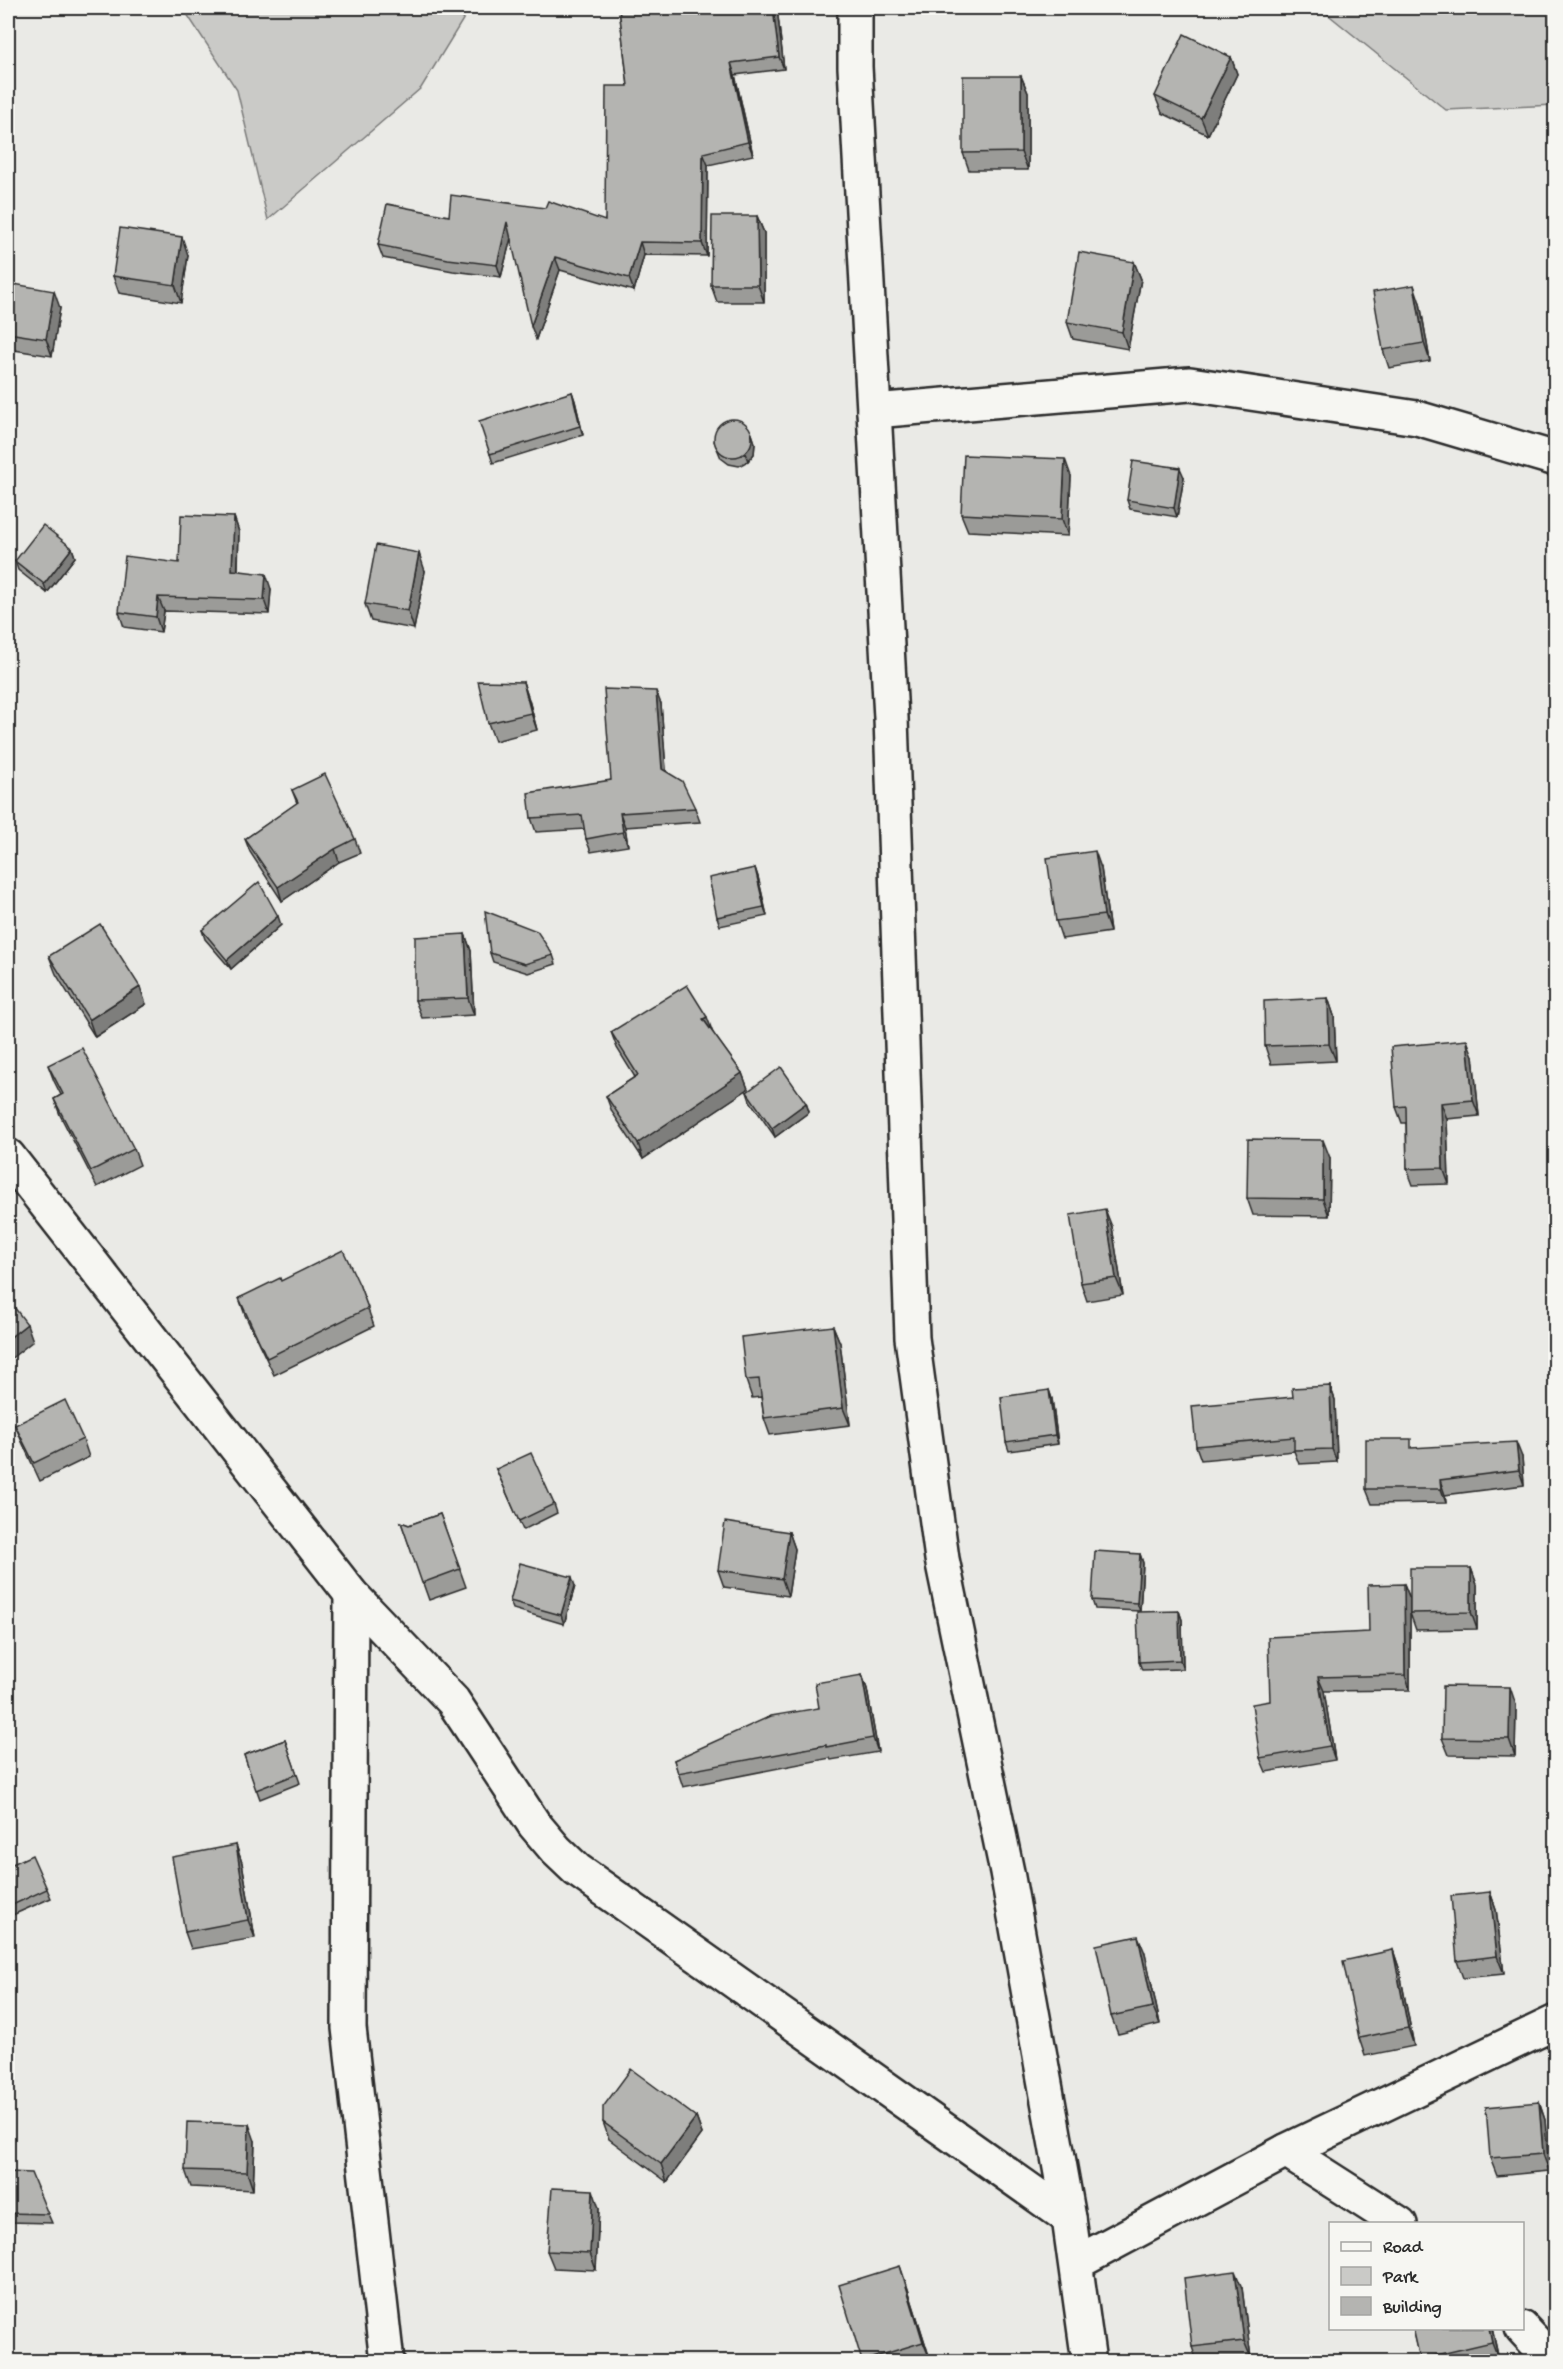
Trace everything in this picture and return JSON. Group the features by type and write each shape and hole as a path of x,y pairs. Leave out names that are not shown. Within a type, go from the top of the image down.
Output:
{"street":[{"path":"855,8 855,67 891,718 912,1338 942,1559 1006,1872 1069,2218 1089,2361"},
{"path":"874,411 1190,384 1417,418 1556,459"},
{"path":"8,1156 351,1594 453,1701 534,1824 556,1850 577,1870 1069,2218"},
{"path":"351,1594 350,2028 387,2361"},
{"path":"1076,2263 1286,2151 1556,2022"},
{"path":"1286,2151 1398,2222"},
{"path":"1524,2330 1554,2361"}],"green space":[{"path":"183,8 470,8 421,88 268,220 237,90"},
{"path":"1320,8 1555,8 1555,105 1446,110"}],"building":[{"path":"619,8 773,8 779,57 731,63 748,142 703,153 702,243 640,242 629,278 555,257 531,326 507,222 497,265 448,259 378,245 387,204 449,216 451,195 545,208 548,201 605,221 606,86 628,86"},
{"path":"1184,34 1231,57 1201,118 1155,96"},
{"path":"963,76 1021,76 1021,152 963,153"},
{"path":"712,216 757,216 758,285 711,285"},
{"path":"120,228 182,237 175,285 113,276"},
{"path":"1079,252 1134,262 1122,332 1067,322"},
{"path":"8,283 54,291 46,339 8,333"},
{"path":"1414,285 1424,343 1383,350 1373,292"},
{"path":"572,392 580,426 490,454 479,421"},
{"path":"733,419 746,425 752,438 746,451 733,457 720,451 714,438 720,425"},
{"path":"964,455 1065,459 1062,519 961,514"},
{"path":"1133,461 1180,468 1174,508 1127,500"},
{"path":"181,515 234,517 232,570 266,574 264,600 158,597 156,617 119,612 125,556 179,563"},
{"path":"43,525 72,548 44,584 15,561"},
{"path":"376,545 419,553 408,611 365,604"},
{"path":"478,681 523,682 531,713 488,723"},
{"path":"604,689 656,691 662,769 682,781 695,808 620,813 623,832 586,839 582,815 531,818 528,793 611,780"},
{"path":"325,774 355,839 335,849 278,887 245,839 298,802 292,790"},
{"path":"1095,851 1104,915 1056,921 1047,858"},
{"path":"755,868 764,907 717,917 709,878"},
{"path":"259,882 278,916 227,960 202,930"},
{"path":"485,911 537,931 553,955 525,964 490,953"},
{"path":"100,924 140,987 89,1020 49,956"},
{"path":"465,934 468,998 415,1000 415,937"},
{"path":"687,985 707,1017 703,1019 742,1073 638,1143 606,1096 638,1075 611,1032"},
{"path":"1328,998 1329,1044 1265,1046 1264,1001"},
{"path":"1467,1040 1473,1100 1441,1103 1443,1168 1407,1169 1406,1106 1396,1107 1391,1047"},
{"path":"82,1048 134,1149 91,1171 54,1099 63,1094 48,1065"},
{"path":"781,1067 806,1103 772,1128 747,1092"},
{"path":"1248,1139 1323,1140 1323,1199 1247,1198"},
{"path":"1105,1209 1116,1278 1081,1283 1070,1215"},
{"path":"343,1250 368,1308 267,1358 239,1298 280,1278 281,1281"},
{"path":"8,1299 27,1324 8,1339"},
{"path":"833,1326 843,1408 764,1418 759,1379 746,1380 741,1337"},
{"path":"1330,1386 1332,1449 1294,1450 1294,1437 1196,1446 1192,1406 1293,1397 1292,1388"},
{"path":"1049,1390 1055,1435 1006,1442 1001,1397"},
{"path":"65,1400 83,1439 34,1463 15,1425"},
{"path":"1366,1439 1411,1439 1411,1448 1516,1442 1519,1470 1440,1480 1441,1489 1366,1489"},
{"path":"531,1453 554,1504 519,1521 496,1469"},
{"path":"440,1514 460,1569 422,1583 401,1522 409,1525"},
{"path":"725,1522 789,1532 782,1579 718,1570"},
{"path":"1095,1551 1140,1554 1137,1603 1092,1600"},
{"path":"520,1563 572,1577 561,1615 510,1601"},
{"path":"1410,1568 1471,1568 1471,1612 1410,1613"},
{"path":"1404,1584 1405,1675 1318,1677 1330,1746 1260,1758 1252,1704 1270,1701 1268,1637 1369,1632 1368,1585"},
{"path":"1179,1611 1180,1660 1139,1662 1137,1612"},
{"path":"862,1675 873,1738 678,1773 674,1760 771,1716 819,1708 815,1683"},
{"path":"1443,1686 1510,1687 1509,1739 1442,1738"},
{"path":"285,1740 297,1774 256,1790 244,1755"},
{"path":"236,1845 248,1920 185,1932 172,1857"},
{"path":"32,1855 47,1889 8,1907 8,1866"},
{"path":"1490,1892 1497,1956 1457,1961 1451,1896"},
{"path":"1138,1936 1153,2007 1111,2016 1096,1945"},
{"path":"1393,1950 1408,2028 1359,2038 1343,1961"},
{"path":"631,2069 696,2117 661,2164 603,2122 603,2107"},
{"path":"1539,2102 1543,2154 1490,2158 1486,2107"},
{"path":"187,2122 249,2124 247,2172 185,2170"},
{"path":"8,2172 31,2173 48,2214 8,2213"},
{"path":"552,2188 593,2190 590,2253 547,2251"},
{"path":"900,2266 923,2342 862,2361 839,2285"},
{"path":"1235,2271 1244,2341 1192,2347 1184,2278"},
{"path":"1413,2330 1489,2330 1492,2342 1420,2359"}]}
